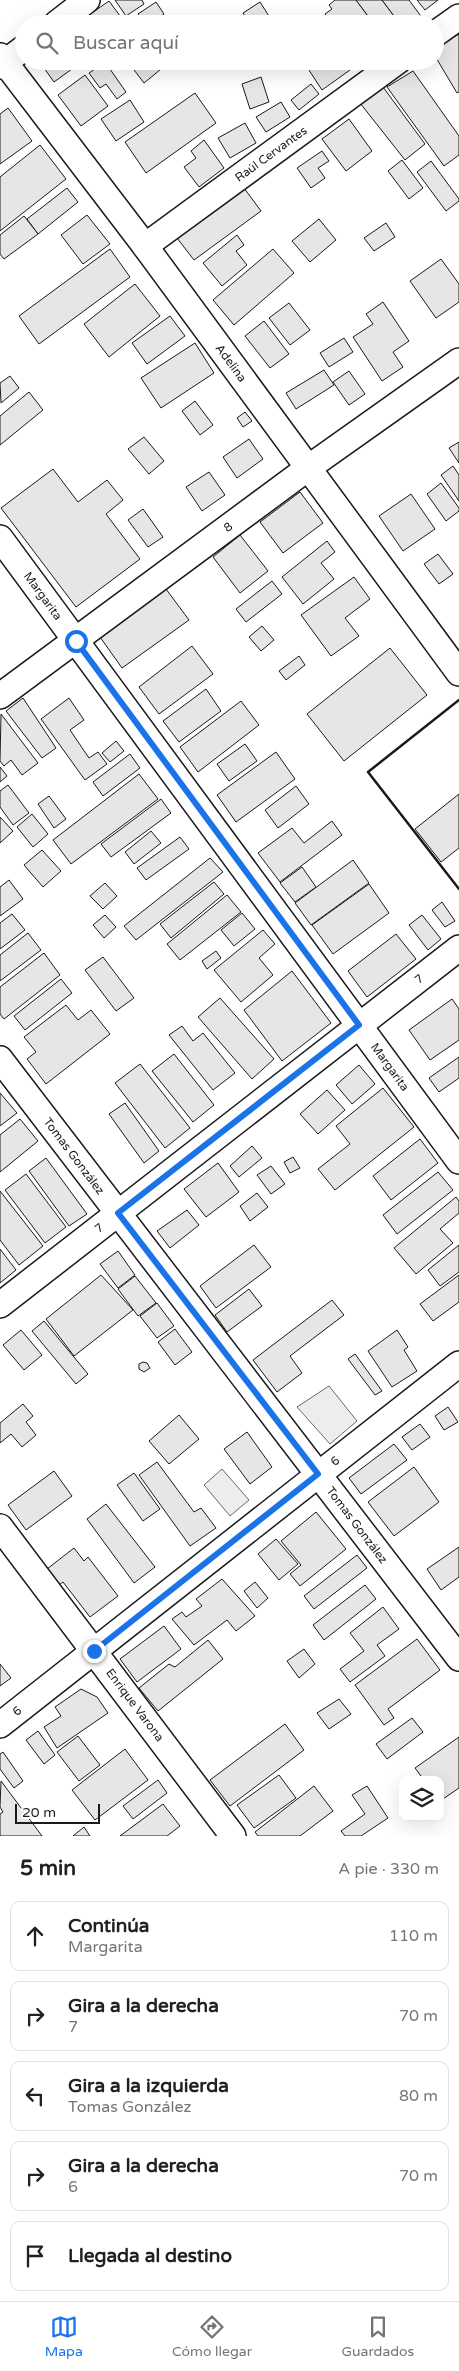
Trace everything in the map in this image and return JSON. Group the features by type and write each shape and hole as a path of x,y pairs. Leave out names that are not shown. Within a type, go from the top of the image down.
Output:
{"street":[{"path":"68,15 87,0"},
{"path":"444,27 459,16"},
{"name":"Adelina","path":"7,58 15,69"},
{"name":"Adelina","path":"16,70 459,674"},
{"name":"Raúl Cervantes","path":"145,246 386,70"},
{"name":"8","path":"0,696 308,468 459,361"},
{"name":"Margarita","path":"0,538 459,1161"},
{"name":"7","path":"0,1305 459,948"},
{"name":"Tomas González","path":"0,1059 459,1658"},
{"name":"6","path":"0,1725 459,1364"},
{"name":"Enrique Varona","path":"0,1527 233,1836"}],"shaded area":[{"path":"329,1386 357,1421 330,1444 297,1407"},
{"path":"222,1469 249,1500 230,1516 204,1485"}],"building":[{"path":"115,0 142,0 144,4 125,15"},
{"path":"335,0 356,0 367,15 326,15 332,9 329,5"},
{"path":"356,0 382,0 393,15 367,15"},
{"path":"382,0 409,0 420,15 393,15"},
{"path":"417,0 438,0 425,10"},
{"path":"109,1 119,15 89,15"},
{"path":"156,2 164,14 139,15"},
{"path":"260,2 268,15 244,15 243,13"},
{"path":"459,34 459,92 457,93 443,70 444,43"},
{"path":"45,70 71,70 54,82"},
{"path":"93,70 111,70 126,92 117,99 106,84 100,88 89,73"},
{"path":"134,70 160,70 144,83"},
{"path":"309,70 350,70 322,90"},
{"path":"413,71 459,136 459,155 444,166 387,87"},
{"path":"85,75 108,106 81,126 58,95"},
{"path":"261,77 269,102 250,109 242,84"},
{"path":"311,84 319,94 299,110 291,100"},
{"path":"383,87 425,144 405,160 360,103"},
{"path":"195,93 216,123 146,173 125,142"},
{"path":"130,100 144,122 116,141 101,119"},
{"path":"281,102 290,117 266,132 256,117"},
{"path":"8,108 32,141 0,164 0,114"},
{"path":"349,119 372,151 346,171 322,139"},
{"path":"245,123 256,143 230,158 218,138"},
{"path":"204,140 224,168 199,187 184,167 196,158 191,151"},
{"path":"40,145 66,179 0,231 0,177"},
{"path":"322,151 329,161 318,168 325,178 311,188 297,168"},
{"path":"402,160 423,188 409,199 388,171"},
{"path":"431,161 459,199 446,211 417,172"},
{"path":"67,188 78,202 38,234 27,219"},
{"path":"244,188 261,211 194,260 177,238"},
{"path":"87,215 110,244 83,264 61,235"},
{"path":"24,216 38,234 4,259 0,254 0,235"},
{"path":"319,219 336,240 310,262 292,241"},
{"path":"386,223 395,237 374,251 364,238"},
{"path":"237,235 244,245 236,251 247,265 222,286 203,263"},
{"path":"110,249 130,277 39,344 19,316"},
{"path":"273,249 294,273 234,325 213,300"},
{"path":"441,259 459,284 459,302 436,318 410,281"},
{"path":"135,284 160,316 109,357 84,324"},
{"path":"383,302 409,341 393,352 403,367 382,381 353,337 373,324 366,314"},
{"path":"289,303 310,330 290,345 269,318"},
{"path":"170,316 185,336 147,364 132,343"},
{"path":"264,321 289,354 270,368 245,336"},
{"path":"344,338 353,352 329,367 320,353"},
{"path":"195,343 214,373 161,408 141,378"},
{"path":"324,370 334,385 296,409 286,393"},
{"path":"349,371 365,394 349,405 333,382"},
{"path":"10,376 19,388 1,403 0,383"},
{"path":"29,392 43,410 0,445 0,416"},
{"path":"195,401 213,425 200,435 182,411"},
{"path":"245,412 252,421 243,427 237,418"},
{"path":"144,437 164,461 149,474 128,449"},
{"path":"249,439 263,459 237,478 223,457"},
{"path":"459,442 459,463 449,448"},
{"path":"453,466 459,475 459,501 441,475"},
{"path":"53,469 78,502 107,480 123,500 106,514 140,559 76,607 1,508"},
{"path":"209,472 225,495 202,511 186,487"},
{"path":"441,483 459,508 459,511 446,521 427,494"},
{"path":"300,492 323,523 283,553 260,522"},
{"path":"411,494 435,529 403,551 379,516"},
{"path":"143,509 163,537 148,547 128,520"},
{"path":"240,535 268,571 240,593 213,557"},
{"path":"327,541 335,552 321,563 334,579 303,604 282,577"},
{"path":"438,554 453,574 439,584 424,564"},
{"path":"354,577 370,599 345,618 359,636 331,656 301,615"},
{"path":"272,581 282,594 246,622 236,609"},
{"path":"166,589 189,620 122,668 100,637"},
{"path":"262,626 274,640 261,651 249,637"},
{"path":"192,646 213,674 159,714 139,687"},
{"path":"390,648 427,695 344,761 307,714"},
{"path":"299,656 305,665 286,680 279,671"},
{"path":"206,689 221,711 179,742 163,721"},
{"path":"23,698 56,748 42,758 6,711"},
{"path":"69,698 84,720 70,730 89,758 98,752 107,764 85,780 41,719"},
{"path":"241,701 259,725 198,772 180,747"},
{"path":"1,714 38,763 22,775 11,760 4,766 0,761"},
{"path":"116,741 124,751 110,762 102,753"},
{"path":"245,744 257,761 229,781 217,764"},
{"path":"276,752 295,779 236,822 217,795"},
{"path":"130,754 140,768 103,796 93,782"},
{"path":"0,767 7,776 0,782"},
{"path":"139,774 158,799 71,864 53,840"},
{"path":"8,785 29,813 13,825 0,807 0,791"},
{"path":"296,786 309,804 278,828 265,810"},
{"path":"459,794 459,848 441,862 415,829"},
{"path":"49,796 66,819 54,828 38,804"},
{"path":"161,799 171,813 111,857 101,844"},
{"path":"32,814 48,834 33,847 17,827"},
{"path":"0,817 13,831 0,843"},
{"path":"332,821 342,835 280,882 258,853 292,828 304,843"},
{"path":"151,831 161,843 134,864 125,852"},
{"path":"180,837 189,849 146,880 137,868"},
{"path":"42,850 61,871 43,887 24,865"},
{"path":"210,858 223,872 136,940 124,926"},
{"path":"353,860 369,883 311,925 295,903"},
{"path":"302,867 316,887 295,902 280,883"},
{"path":"9,880 23,899 0,916 0,887"},
{"path":"214,882 224,894 171,938 160,924"},
{"path":"105,883 117,896 103,909 90,896"},
{"path":"369,884 389,913 333,954 312,925"},
{"path":"227,895 241,912 180,960 167,944"},
{"path":"442,902 455,921 445,927 432,910"},
{"path":"242,913 255,929 234,946 221,930"},
{"path":"12,914 25,930 0,949 0,923"},
{"path":"105,915 116,927 104,938 93,925"},
{"path":"422,915 441,939 428,950 409,925"},
{"path":"263,930 275,944 259,958 273,975 241,1002 214,970"},
{"path":"28,933 41,950 0,981 0,955"},
{"path":"396,934 416,959 367,997 348,971"},
{"path":"216,951 221,958 207,969 202,961"},
{"path":"44,953 60,975 4,1019 0,1014 0,987"},
{"path":"103,957 134,998 116,1011 85,970"},
{"path":"292,971 331,1023 282,1061 244,1010"},
{"path":"61,979 72,993 25,1030 14,1016"},
{"path":"220,998 274,1059 252,1079 198,1017"},
{"path":"452,999 459,1009 459,1040 430,1060 409,1030"},
{"path":"66,1005 78,1020 91,1010 110,1034 46,1084 27,1059 36,1052 24,1037"},
{"path":"182,1026 193,1041 203,1033 235,1073 213,1090 169,1035"},
{"path":"174,1054 214,1105 193,1122 152,1071"},
{"path":"459,1057 459,1078 439,1092 429,1078"},
{"path":"140,1064 190,1128 165,1148 115,1083"},
{"path":"359,1065 375,1084 352,1104 336,1085"},
{"path":"383,1088 414,1127 335,1190 318,1169 350,1144 336,1126"},
{"path":"327,1090 345,1110 318,1134 300,1114"},
{"path":"0,1093 17,1113 0,1126"},
{"path":"125,1103 159,1151 144,1163 109,1114"},
{"path":"20,1119 38,1141 0,1172 0,1135"},
{"path":"420,1139 438,1163 391,1200 373,1176"},
{"path":"252,1146 262,1158 239,1177 230,1166"},
{"path":"293,1157 300,1168 290,1173 284,1162"},
{"path":"46,1158 87,1214 69,1226 29,1171"},
{"path":"218,1163 239,1192 206,1217 184,1189"},
{"path":"271,1166 285,1184 271,1194 257,1175"},
{"path":"438,1172 453,1190 397,1234 383,1215"},
{"path":"26,1174 66,1227 45,1243 5,1190"},
{"path":"0,1191 43,1246 19,1265 0,1240"},
{"path":"257,1193 268,1207 250,1221 240,1206"},
{"path":"456,1197 459,1201 459,1213 440,1229 453,1243 416,1274 394,1248"},
{"path":"187,1210 199,1225 170,1248 157,1231"},
{"path":"254,1245 271,1267 216,1308 200,1286"},
{"path":"459,1245 459,1272 440,1286 428,1270"},
{"path":"0,1249 16,1270 0,1283"},
{"path":"118,1251 135,1275 118,1288 100,1264"},
{"path":"101,1275 133,1310 74,1356 46,1319"},
{"path":"459,1275 459,1302 433,1321 420,1304"},
{"path":"135,1276 156,1303 138,1316 118,1289"},
{"path":"249,1289 262,1306 227,1332 215,1315"},
{"path":"332,1300 344,1315 290,1356 302,1373 277,1392 253,1360"},
{"path":"157,1303 174,1326 157,1338 140,1316"},
{"path":"44,1321 88,1374 76,1384 32,1331"},
{"path":"175,1329 192,1352 175,1365 158,1342"},
{"path":"21,1330 42,1355 24,1370 3,1345"},
{"path":"397,1330 408,1347 404,1350 417,1371 392,1387 368,1351"},
{"path":"355,1354 382,1391 375,1395 348,1359"},
{"path":"147,1363 150,1368 144,1372 139,1369 139,1364"},
{"path":"23,1404 33,1416 26,1422 36,1435 22,1447 11,1434 0,1443 0,1423"},
{"path":"448,1407 458,1422 444,1430 435,1416"},
{"path":"179,1415 199,1439 169,1464 149,1441"},
{"path":"420,1424 430,1437 412,1450 402,1437"},
{"path":"247,1432 272,1467 250,1484 224,1449"},
{"path":"394,1444 407,1460 361,1494 349,1478"},
{"path":"157,1462 194,1512 201,1508 216,1528 190,1546 139,1475"},
{"path":"414,1467 439,1502 394,1536 368,1502"},
{"path":"54,1471 72,1496 26,1530 8,1505"},
{"path":"134,1473 160,1509 143,1521 117,1485"},
{"path":"106,1504 155,1567 134,1583 87,1519"},
{"path":"316,1512 346,1549 300,1586 290,1574 301,1565 281,1541"},
{"path":"276,1539 298,1564 279,1580 258,1554"},
{"path":"459,1547 459,1577 441,1590 427,1569"},
{"path":"74,1548 84,1561 88,1557 118,1596 90,1617 63,1582 59,1585 47,1569"},
{"path":"357,1555 367,1568 314,1609 304,1596"},
{"path":"222,1579 255,1616 236,1631 227,1620 194,1645 172,1619 182,1612 186,1617 202,1606 196,1599"},
{"path":"255,1582 268,1598 257,1608 244,1591"},
{"path":"365,1585 376,1599 324,1640 313,1625"},
{"path":"383,1607 399,1629 377,1645 385,1656 350,1682 340,1669 364,1651 350,1633"},
{"path":"164,1626 181,1649 137,1682 120,1659"},
{"path":"417,1639 440,1670 388,1709 394,1718 384,1725 355,1685"},
{"path":"208,1640 223,1659 158,1711 139,1688 169,1664 175,1667"},
{"path":"304,1649 315,1664 299,1678 287,1661"},
{"path":"0,1664 11,1678 0,1686"},
{"path":"81,1689 97,1697 108,1713 57,1748 44,1727 61,1716 55,1707"},
{"path":"339,1699 351,1714 329,1729 317,1713"},
{"path":"412,1718 423,1732 387,1759 376,1744"},
{"path":"285,1724 304,1750 230,1806 210,1780"},
{"path":"38,1731 55,1755 44,1764 26,1740"},
{"path":"78,1736 100,1765 79,1781 57,1752"},
{"path":"459,1737 459,1788 444,1798 444,1776 421,1776 415,1768"},
{"path":"125,1749 148,1780 95,1820 72,1790"},
{"path":"3,1752 23,1781 14,1788 0,1769 0,1754"},
{"path":"279,1775 296,1798 254,1828 237,1805"},
{"path":"158,1780 167,1793 133,1819 123,1806"},
{"path":"1,1781 42,1836 0,1836 0,1814 3,1812 0,1807"},
{"path":"314,1786 333,1811 300,1836 258,1836 255,1832"},
{"path":"367,1786 388,1818 361,1836 345,1836 341,1831 365,1814 352,1795"},
{"path":"163,1804 180,1826 167,1836 120,1836"},
{"path":"84,1827 90,1836 73,1836"}],"wall":[{"path":"459,700 368,772 459,889"}],"route":[{"path":"76,641 359,1025 118,1213 318,1474 94,1651"}]}
